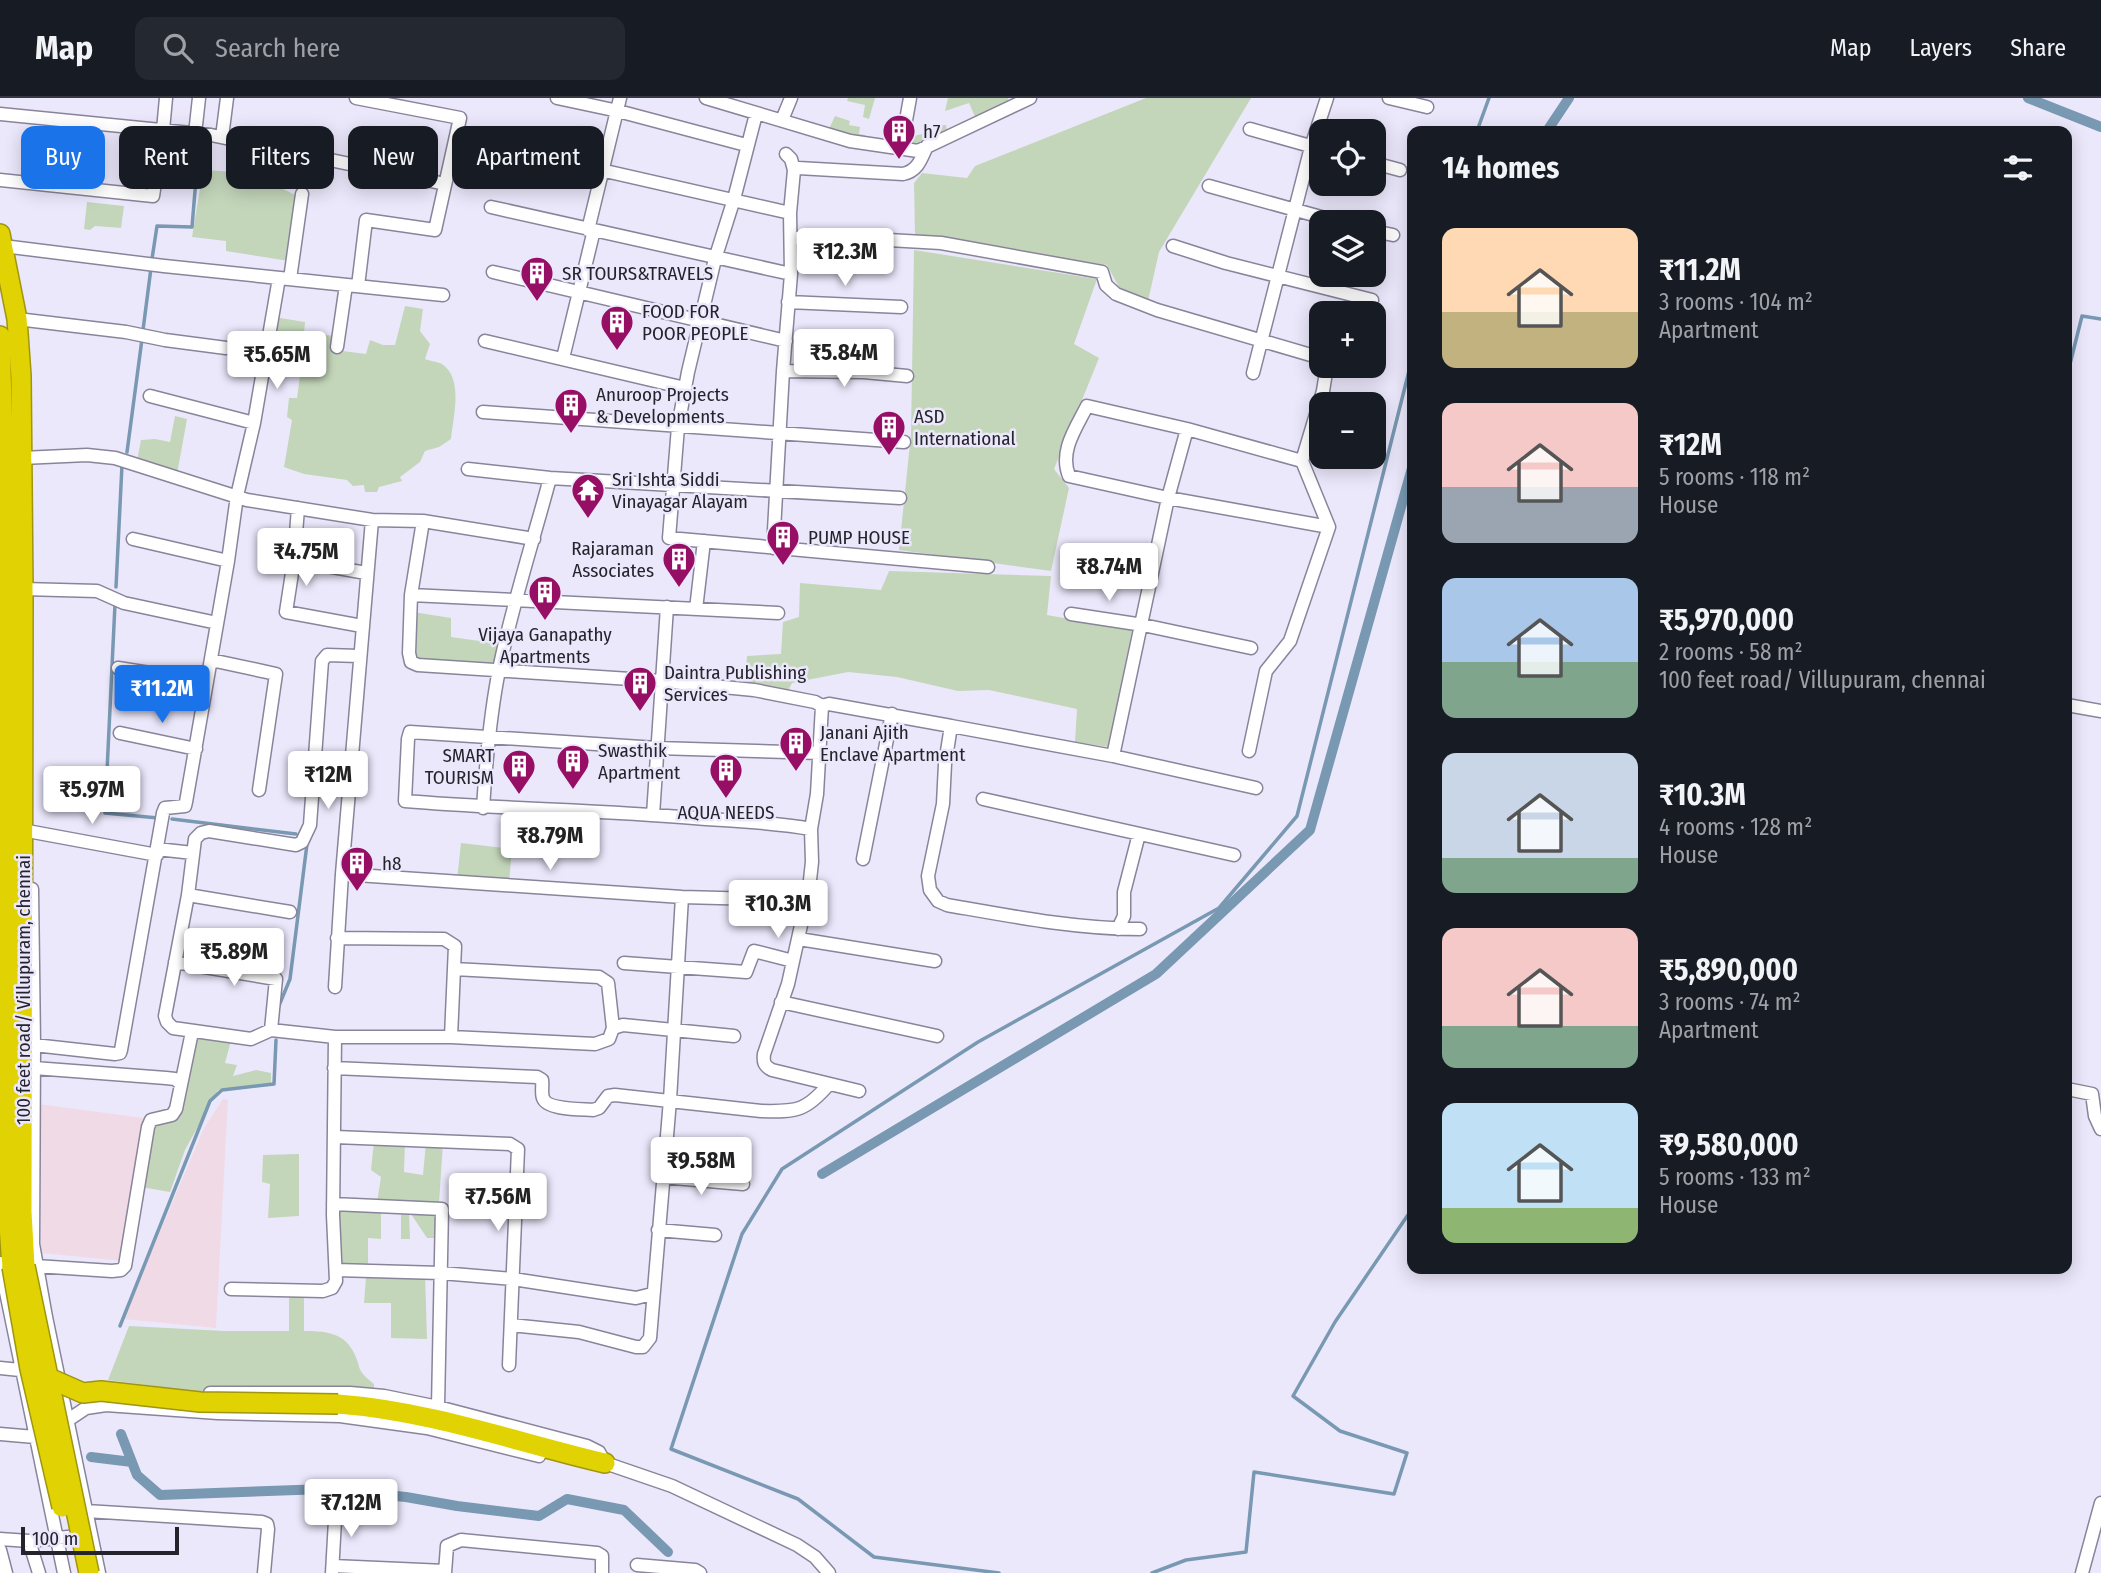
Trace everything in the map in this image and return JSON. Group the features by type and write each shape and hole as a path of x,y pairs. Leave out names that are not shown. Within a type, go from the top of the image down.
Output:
{"highway":[{"name":"100 feet road/ Villupuram, chennai","path":"2,240 17,319 22,458 23,589 9,791"},
{"name":"100 feet road/ Villupuram, chennai","path":"0,336 9,791 16,830 22,1212 19,1268 30,1369 75,1573"},
{"name":"100 feet road/ Villupuram, chennai","path":"19,1268 63,1421 89,1573"},
{"path":"49,1378 83,1393 101,1391 200,1402 338,1404 388,1409 434,1418 605,1462"},
{"path":"63,1421 83,1393"}],"street":[{"path":"163,126 166,98"},
{"path":"196,126 199,98"},
{"path":"222,137 227,98"},
{"path":"356,98 460,118 458,126"},
{"path":"557,98 619,104 746,145"},
{"path":"706,98 850,141 918,150 1030,98"},
{"path":"782,120 791,98"},
{"path":"901,148 910,98"},
{"path":"1322,119 1326,98"},
{"path":"1389,98 1427,107"},
{"path":"604,166 619,104"},
{"path":"0,114 122,126"},
{"path":"756,114 734,199 715,258 685,388 678,427 669,538 988,566"},
{"path":"1250,129 1309,146"},
{"path":"212,136 445,184"},
{"path":"794,170 798,168 903,174 916,168 927,146"},
{"path":"337,348 366,220 435,230 452,154"},
{"path":"774,548 791,274 790,213 794,170 791,159 786,154"},
{"path":"1386,166 1400,170"},
{"path":"604,170 790,213"},
{"path":"1253,373 1309,170"},
{"path":"0,180 153,196 154,189"},
{"path":"1209,186 1309,215"},
{"path":"563,358 599,189"},
{"path":"34,1045 120,1053 165,808 185,806 218,624 237,496 302,194"},
{"path":"491,207 791,274"},
{"path":"1386,234 1393,236"},
{"path":"792,238 941,243 1102,272 1107,285 1116,294 1157,310 1309,354"},
{"path":"2,240 285,278 443,295"},
{"path":"1173,246 1226,263 1373,300"},
{"path":"493,272 699,323 786,341"},
{"path":"788,302 901,307"},
{"path":"17,319 126,332 226,348"},
{"path":"485,341 685,388"},
{"path":"783,371 864,372 907,376"},
{"path":"1249,751 1266,671 1290,641 1329,527 1302,461 1325,378"},
{"path":"150,396 254,423"},
{"path":"1302,461 1187,429 1087,406 1066,449 1065,466 1069,476 1168,498 1329,527"},
{"path":"483,412 904,442"},
{"path":"1113,756 1168,498 1187,429"},
{"path":"22,458 87,455 116,458 247,500 372,520 423,521 534,539"},
{"path":"468,469 550,478 900,498"},
{"path":"482,808 488,737 499,671 515,601 550,478"},
{"path":"298,508 294,560 285,612 362,626"},
{"path":"334,987 372,520"},
{"path":"423,521 411,595 409,653 411,662 418,665 662,681 754,690 822,706 892,714 1113,756 1256,788"},
{"path":"134,539 228,561"},
{"path":"696,609 704,541"},
{"path":"294,560 366,573"},
{"path":"23,589 97,591 124,603 218,624"},
{"path":"411,595 778,614"},
{"path":"653,815 667,607"},
{"path":"1071,614 1143,625 1251,648"},
{"path":"359,656 327,655 322,661 310,825 302,842 296,845 209,831 201,832 195,839 188,895 164,1016 173,1028 251,1039 271,1030 335,1037 451,1037 595,1044 609,1039 613,1028 608,983 599,977 454,969"},
{"path":"211,660 276,674 259,790"},
{"path":"117,668 207,682"},
{"path":"822,706 817,794 811,829 812,862 799,939 763,1062 766,1068 859,1091"},
{"path":"2072,706 2101,711"},
{"path":"863,859 892,714"},
{"path":"951,726 943,804 929,864 930,890 938,901 993,913 1118,929 1140,929"},
{"path":"811,829 653,815 405,802 408,739 410,732 657,748 820,753"},
{"path":"120,733 196,749"},
{"path":"983,799 1234,855"},
{"path":"64,1573 20,1370 19,1268 32,1216 34,1045 16,830 157,852 193,853"},
{"path":"1118,929 1124,916 1124,892 1139,834"},
{"path":"342,874 682,897 757,899"},
{"path":"188,895 290,912"},
{"path":"511,1325 579,1332 631,1346 643,1347 650,1338 670,1100 682,897"},
{"path":"337,938 444,939 455,946 451,1037"},
{"path":"799,939 935,961"},
{"path":"624,963 747,972 754,951 793,961"},
{"path":"175,962 276,979 271,1030"},
{"path":"781,1002 937,1036"},
{"path":"613,1028 623,1025 734,1036"},
{"path":"19,1268 112,1271 121,1270 125,1266 148,1127 151,1120 172,1115 176,1109 192,1032"},
{"path":"231,1289 323,1291 332,1288 336,1280 333,1204 335,1037"},
{"path":"34,1068 166,1078 175,1079 181,1084"},
{"path":"334,1068 537,1077 542,1080 542,1096 546,1102 553,1106 593,1110 599,1108 608,1096 785,1111 806,1107 830,1084"},
{"path":"2072,1090 2092,1094 2095,1116 2101,1129"},
{"path":"335,1137 443,1140 514,1146 519,1154 509,1365"},
{"path":"662,1177 743,1184"},
{"path":"333,1204 442,1209 439,1407"},
{"path":"657,1230 715,1235"},
{"path":"19,1268 63,1421 99,1573"},
{"path":"336,1270 441,1273 513,1279 636,1298 652,1294"},
{"path":"0,1367 20,1370"},
{"path":"124,1406 125,1396 132,1388 142,1387 206,1393 350,1393 384,1396 439,1407 587,1446 599,1452 605,1462 672,1486 797,1545 815,1557 829,1572"},
{"path":"290,1392 290,1415"},
{"path":"63,1421 86,1408 106,1405 378,1420 427,1428 576,1466 592,1467 605,1462"},
{"path":"0,1434 35,1437"},
{"path":"336,1503 332,1570 445,1572 447,1546 461,1540 597,1553 602,1556 602,1573"},
{"path":"2082,1573 2101,1503"},
{"path":"86,1511 262,1522 267,1524 268,1529 264,1573"},
{"path":"0,1539 29,1541 91,1534"},
{"path":"29,1541 39,1573"},
{"path":"0,1550 6,1573"},
{"path":"637,1566 695,1570 700,1573"}],"shaded area":[{"path":"223,1099 228,1100 216,1328 123,1319 204,1128"},
{"path":"39,1104 143,1118 123,1261 41,1253"}],"green space":[{"path":"848,98 875,98 869,119 863,117 865,105 847,101"},
{"path":"948,98 1008,98 1010,107 938,141 902,148 904,138 932,132 933,129 940,131 942,125 946,125 947,131 976,119 969,103 945,111"},
{"path":"1146,98 1251,98 1159,252 1148,301 1119,287 1107,265 915,236 914,183 922,173 967,178 975,166"},
{"path":"835,116 850,121 849,125 860,127 859,134 865,135 864,142 827,133"},
{"path":"212,171 226,171 226,189 283,189 295,195 289,261 226,251 226,241 192,237 200,189 212,189"},
{"path":"87,202 124,206 121,228 95,226 90,230 84,229"},
{"path":"914,250 1097,279 1074,344 1099,358 1054,469 1069,488 1051,571 899,550 911,434"},
{"path":"405,306 423,309 420,331 430,344 425,359 442,364 453,379 456,399 451,439 439,447 425,451 420,462 400,477 402,481 379,487 377,492 365,492 364,485 353,486 347,480 304,474 284,467 292,420 287,417 289,398 297,398 304,347 297,346 297,337 272,331 274,317 305,322 304,333 336,336 335,350 366,354 370,340 383,345 395,345"},
{"path":"175,416 187,419 177,474 137,461 141,440 170,442"},
{"path":"889,571 1051,576 1047,615 1132,630 1109,747 1075,742 1077,709 989,690 958,691 897,677 848,672 792,683 788,691 745,686 747,656 781,654 783,622 799,617 800,583 881,590"},
{"path":"413,612 451,618 451,637 501,644 494,668 413,660"},
{"path":"461,843 512,849 509,883 457,880"},
{"path":"196,1036 232,1037 225,1063 237,1065 233,1076 256,1070 271,1073 271,1084 218,1090 185,1150 170,1192 141,1187 148,1127 172,1115"},
{"path":"374,1141 405,1142 404,1172 423,1175 426,1142 443,1143 439,1203 377,1202 381,1177 371,1170"},
{"path":"299,1154 299,1216 268,1218 270,1184 262,1182 263,1155"},
{"path":"336,1204 442,1209 441,1238 427,1238 409,1211 410,1239 401,1239 401,1211 381,1211 381,1239 368,1238 368,1268 336,1269"},
{"path":"425,1273 427,1339 391,1338 391,1303 364,1303 366,1277"},
{"path":"289,1296 304,1296 304,1331 332,1334 349,1345 361,1372 374,1384 374,1392 206,1393 108,1380 129,1326 289,1331"}],"waterway":[{"path":"1479,126 1489,98"},
{"path":"1550,126 1569,98"},
{"path":"2028,98 2101,127"},
{"path":"152,259 157,226 192,227 195,189"},
{"path":"143,330 151,268"},
{"path":"2072,356 2082,316 2101,319"},
{"path":"127,452 142,339"},
{"path":"999,1573 874,1557 798,1499 671,1449 742,1234 782,1169 978,1042 1219,908 1297,816 1407,379"},
{"path":"116,587 122,465"},
{"path":"822,1174 1156,974 1310,830 1407,486"},
{"path":"115,604 105,813 158,818"},
{"path":"172,819 296,834"},
{"path":"278,1008 290,979 307,844"},
{"path":"120,1326 210,1101 222,1090 274,1084 276,1040"},
{"path":"1152,1573 1186,1560 1246,1552 1254,1472 1394,1494 1407,1453 1340,1431 1293,1396 1335,1322 1407,1216"},
{"path":"121,1434 137,1475 160,1495 325,1489 406,1497 539,1516 567,1499 624,1510 668,1552"},
{"path":"91,1457 132,1462"}],"place":[{"name":"h7","path":"899,161"},
{"name":"SR TOURS&TRAVELS","path":"537,303"},
{"name":"FOOD FOR POOR PEOPLE","path":"617,352"},
{"name":"Anuroop Projects & Developments","path":"571,435"},
{"name":"ASD International","path":"889,457"},
{"name":"Sri Ishta Siddi Vinayagar Alayam","path":"588,520"},
{"name":"PUMP HOUSE","path":"783,567"},
{"name":"Rajaraman Associates","path":"679,589"},
{"name":"Vijaya Ganapathy Apartments","path":"545,622"},
{"name":"Daintra Publishing Services","path":"640,713"},
{"name":"Janani Ajith Enclave Apartment","path":"796,773"},
{"name":"Swasthik Apartment","path":"573,791"},
{"name":"SMART TOURISM","path":"519,796"},
{"name":"AQUA NEEDS","path":"726,800"},
{"name":"h8","path":"357,893"}]}
